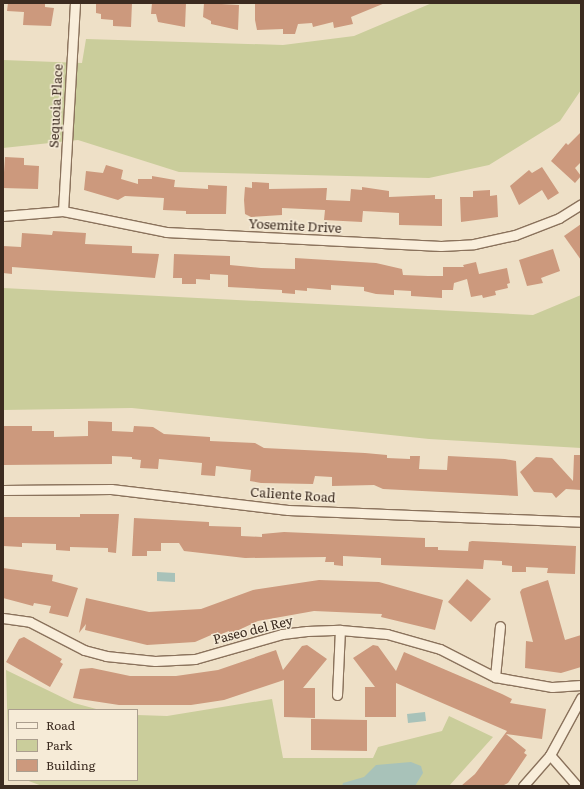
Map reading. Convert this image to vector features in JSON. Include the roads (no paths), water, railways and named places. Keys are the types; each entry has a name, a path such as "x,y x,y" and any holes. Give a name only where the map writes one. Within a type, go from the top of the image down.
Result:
{"street":[{"name":"Sequoia Place","path":"63,211 75,3"},
{"name":"Yosemite Drive","path":"3,216 63,211 166,232 441,246 474,244 515,235 559,218 581,204"},
{"name":"Caliente Road","path":"3,490 111,489 288,510 581,522"},
{"name":"Paseo del Rey","path":"3,618 30,622 84,650 99,654 155,661 195,658 282,634 340,630 387,634 440,649 495,677 552,687 581,685"},
{"path":"495,677 500,626"},
{"path":"337,695 340,630"},
{"path":"523,786 550,755 581,698"},
{"path":"550,755 577,786"}],"water":[{"path":"157,572 175,573 175,582 157,581"},
{"path":"425,712 426,721 408,723 407,714"},
{"path":"411,762 421,766 423,773 415,786 342,786 343,783 364,777 376,765"}]}
